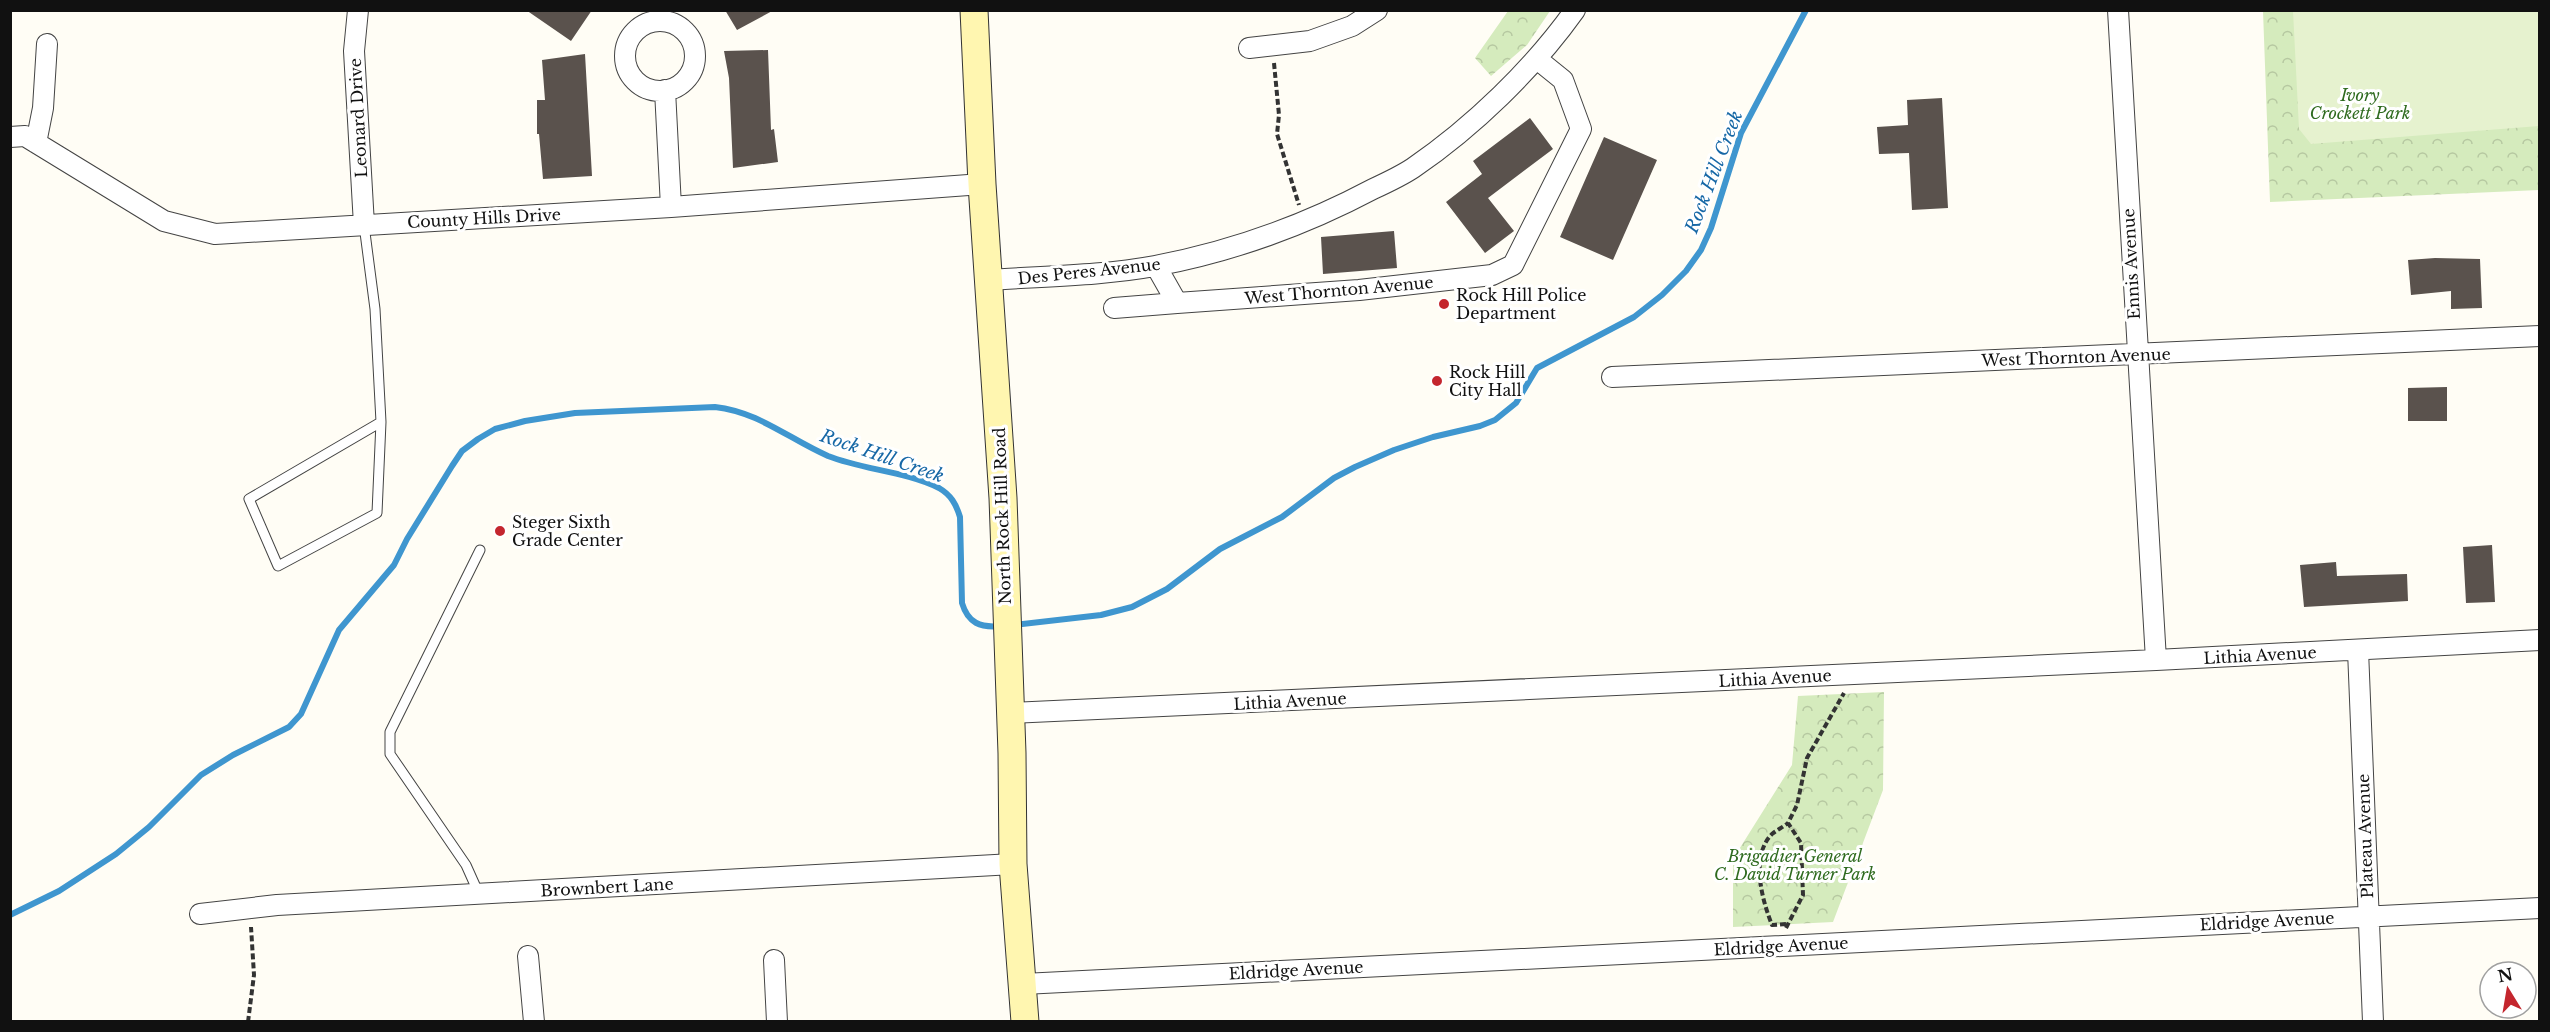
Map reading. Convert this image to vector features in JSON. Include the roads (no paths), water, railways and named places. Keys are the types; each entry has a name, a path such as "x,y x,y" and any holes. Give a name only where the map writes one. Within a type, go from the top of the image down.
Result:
{"street":[{"name":"Leonard Drive","path":"358,10 354,51 364,225"},
{"name":"North Rock Hill Road","path":"974,10 982,184 997,397 1008,653 1013,864 1025,1022"},
{"path":"1249,48 1310,41 1352,26 1377,10"},
{"name":"Des Peres Avenue","path":"988,280 1156,266 1261,238 1341,206 1412,169 1472,121 1537,59 1575,10"},
{"name":"Ennis Avenue","path":"2118,10 2136,355 2156,660"},
{"path":"36,143 43,108 47,44"},
{"name":"West Thornton Avenue","path":"1114,308 1359,290 1492,275 1513,265 1581,129 1563,80 1537,59"},
{"path":"665,90 671,207"},
{"name":"County Hills Drive","path":"10,137 25,136 164,221 215,234 671,207 982,184"},
{"path":"1156,266 1177,303"},
{"name":"West Thornton Avenue","path":"1612,377 2540,336"},
{"name":"Lithia Avenue","path":"1010,713 1848,675 2540,640"},
{"name":"Plateau Avenue","path":"2358,650 2373,1022"},
{"name":"Brownbert Lane","path":"200,914 250,908 1013,864"},
{"name":"Eldridge Avenue","path":"1023,984 2540,908"},
{"path":"528,956 534,1022"},
{"path":"774,960 777,1022"}],"lane":[{"path":"364,225 375,309 381,422 377,513 278,566 249,499 381,422"},
{"path":"479,894 466,865 390,754 388,744 390,732 480,550"}],"waterway":[{"name":"Rock Hill Creek","path":"1014,625 1101,615 1132,607 1167,589 1220,549 1282,517 1334,478 1355,467 1394,450 1495,420 1516,403 1537,368 1634,317 1662,295 1686,271 1701,250 1711,228 1741,133 1806,10"},
{"name":"Rock Hill Creek","path":"10,915 59,891 116,854 149,827 201,775 233,755 289,727 301,714 339,630 394,565 407,539 462,451 495,429 525,421 575,413 715,407 746,414 842,461 926,482 939,488 950,497 960,517 962,603 965,610 971,620 976,623 1001,626"}],"place":[{"name":"Rock Hill Police Department","path":"1444,304"},
{"name":"Rock Hill City Hall","path":"1437,381"},
{"name":"Steger Sixth Grade Center","path":"500,531"}],"park label":[{"name":"Ivory Crockett Park","path":"2360,104"},
{"name":"Brigadier General C. David Turner Park","path":"1795,865"}]}
